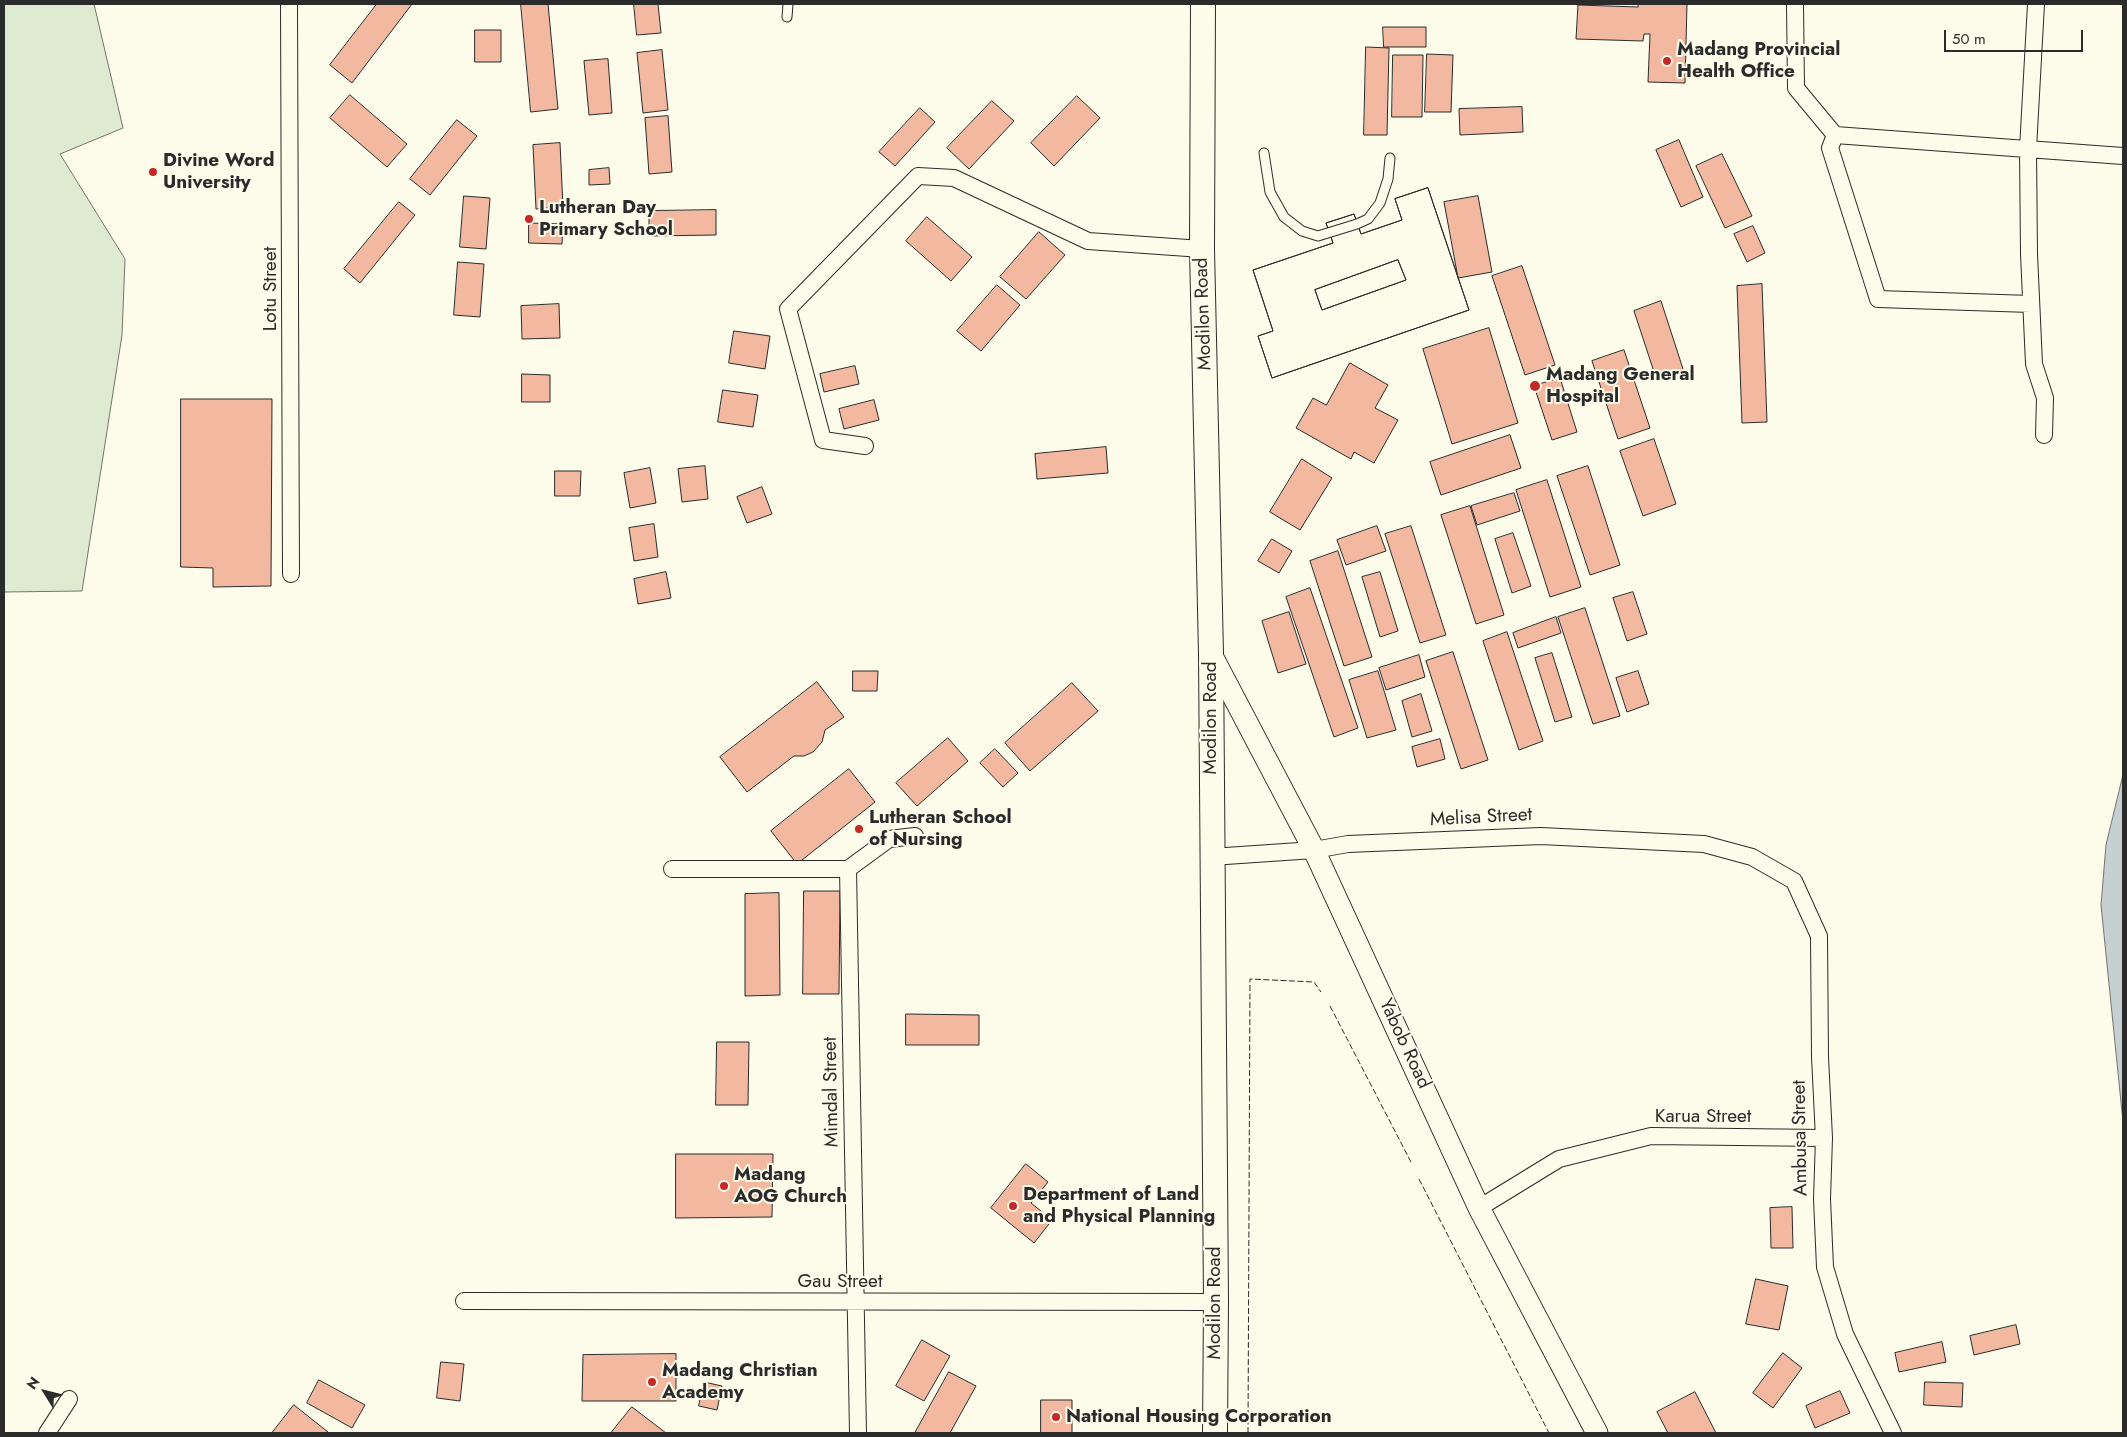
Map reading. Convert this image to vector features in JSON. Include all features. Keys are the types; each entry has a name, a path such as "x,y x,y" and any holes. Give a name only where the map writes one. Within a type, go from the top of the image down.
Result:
{"main road":[{"name":"Modilon Road","path":"1203,4 1202,249 1211,654 1211,857 1216,1302 1215,1433"}],"street":[{"name":"Lotu Street","path":"289,4 291,574"},
{"path":"1795,4 1796,88 1834,135 2123,156"},
{"path":"2036,4 2028,149 2034,364 2045,398 2044,435"},
{"path":"1834,135 1830,148 1878,299 2032,304"},
{"path":"865,446 823,440 788,309 918,176 954,178 1088,241 1202,249"},
{"name":"Yabob Road","path":"1211,654 1314,850 1479,1208 1596,1433"},
{"path":"672,869 848,869 889,839 915,836"},
{"name":"Melisa Street","path":"1211,857 1314,850 1348,844 1541,836 1704,844 1752,857"},
{"name":"Ambusa Street","path":"1752,857 1794,881 1819,936 1820,1057 1824,1138 1822,1199 1825,1267 1845,1334 1893,1433"},
{"name":"Mimdal Street","path":"848,869 858,1433"},
{"name":"Karua Street","path":"1479,1208 1559,1159 1651,1136 1824,1138"},
{"name":"Gau Street","path":"464,1301 1216,1302"},
{"path":"48,1433 68,1400"}],"lane":[{"path":"787,17 788,4"},
{"path":"1264,153 1270,192 1284,217 1302,231 1318,236 1368,219 1380,203 1388,179 1390,158"}],"green space":[{"path":"4,4 94,4 123,128 60,154 125,259 122,335 82,591 4,592"}],"shaded area":[{"path":"2123,775 2123,1122 2101,905 2106,845"}],"building":[{"path":"377,4 412,4 352,83 330,65"},
{"path":"521,4 548,4 558,109 531,112"},
{"path":"634,4 658,4 661,33 637,35"},
{"name":"Madang Provincial Health Office","path":"1638,4 1687,4 1685,83 1648,82 1650,34 1644,34 1643,41 1576,39 1578,5 1638,7"},
{"path":"1383,27 1426,27 1426,47 1384,47"},
{"path":"475,30 501,30 501,62 475,62"},
{"path":"1366,47 1389,48 1387,135 1364,135"},
{"path":"662,50 668,110 643,113 637,53"},
{"path":"1427,54 1453,55 1451,112 1425,112"},
{"path":"1393,55 1423,55 1422,117 1392,117"},
{"path":"608,59 612,113 589,115 584,61"},
{"path":"350,95 407,144 387,167 330,118"},
{"path":"1077,96 1100,118 1054,166 1031,143"},
{"path":"992,101 1014,121 969,169 947,148"},
{"path":"1522,107 1523,132 1460,135 1459,109"},
{"path":"920,108 935,122 895,166 879,152"},
{"path":"668,116 672,172 649,174 645,118"},
{"path":"457,120 477,136 430,195 410,179"},
{"path":"1679,140 1703,197 1681,207 1656,150"},
{"path":"560,143 563,207 536,209 533,145"},
{"path":"1722,154 1752,216 1725,228 1696,166"},
{"path":"609,168 610,184 589,185 589,170"},
{"path":"1428,188 1469,310 1272,378 1258,336 1273,331 1253,270 1333,243 1326,223 1354,214 1361,234 1402,220 1395,199","holes":["1398,260 1406,280 1322,310 1315,290"]},
{"path":"1428,188 1469,310 1272,378 1258,336 1273,331 1253,270 1333,243 1326,223 1354,214 1361,234 1402,220 1395,199","holes":["1398,260 1406,280 1322,310 1315,290"]},
{"path":"464,196 490,198 486,249 460,247"},
{"path":"1478,196 1492,272 1458,278 1444,202"},
{"path":"399,202 415,215 360,283 344,269"},
{"path":"716,210 716,235 649,236 649,211"},
{"path":"927,217 972,257 951,281 906,241"},
{"path":"529,223 563,224 562,244 529,243"},
{"path":"1753,226 1765,253 1747,262 1734,234"},
{"path":"1039,232 1065,255 1026,299 1000,277"},
{"path":"458,262 484,264 480,317 454,315"},
{"path":"1522,266 1555,365 1525,375 1492,276"},
{"path":"1762,284 1767,422 1742,423 1737,286"},
{"path":"997,285 1020,305 981,351 957,331"},
{"path":"1661,301 1684,372 1657,381 1634,311"},
{"path":"559,304 560,338 522,339 521,306"},
{"path":"1489,328 1518,423 1452,444 1423,349"},
{"path":"734,331 770,336 765,369 729,363"},
{"path":"1624,350 1650,428 1618,439 1592,361"},
{"path":"1350,363 1388,385 1375,408 1398,420 1374,463 1354,452 1351,459 1296,428 1313,398 1326,405"},
{"path":"855,366 859,384 824,392 820,374"},
{"path":"522,374 550,375 550,402 522,402"},
{"path":"1560,378 1577,432 1552,440 1534,386"},
{"path":"723,390 758,395 753,427 718,422"},
{"path":"181,399 272,399 271,586 213,587 213,568 181,567"},
{"path":"874,400 879,420 844,429 839,409"},
{"path":"1510,435 1521,468 1441,495 1430,462"},
{"path":"1654,439 1676,504 1643,516 1620,451"},
{"path":"1106,447 1108,473 1037,479 1035,454"},
{"path":"1302,459 1332,478 1300,530 1270,512"},
{"path":"705,466 708,499 682,502 678,469"},
{"path":"1588,466 1620,565 1590,575 1557,476"},
{"path":"650,468 656,503 630,508 624,473"},
{"path":"555,471 581,471 580,496 555,496"},
{"path":"1547,480 1581,587 1550,597 1516,490"},
{"path":"762,487 772,514 747,523 737,497"},
{"path":"1514,493 1520,511 1477,525 1471,506"},
{"path":"1470,506 1504,615 1476,624 1441,515"},
{"path":"654,524 658,557 634,561 629,528"},
{"path":"1377,526 1386,551 1346,565 1337,540"},
{"path":"1411,526 1446,635 1420,643 1385,534"},
{"path":"1513,533 1531,586 1512,593 1495,539"},
{"path":"1272,539 1292,551 1279,573 1258,561"},
{"path":"1338,551 1372,657 1344,666 1310,561"},
{"path":"666,572 671,598 638,604 634,579"},
{"path":"1380,572 1398,631 1380,637 1362,577"},
{"path":"1310,588 1358,728 1334,737 1286,597"},
{"path":"1633,592 1647,634 1627,641 1613,598"},
{"path":"1585,608 1620,716 1593,724 1558,617"},
{"path":"1289,612 1306,664 1278,673 1262,621"},
{"path":"1556,617 1561,633 1518,648 1513,633"},
{"path":"1507,632 1543,741 1519,750 1483,641"},
{"path":"1453,652 1488,760 1461,769 1426,661"},
{"path":"1552,653 1572,717 1555,722 1535,658"},
{"path":"1419,655 1425,677 1386,690 1379,668"},
{"path":"853,671 878,671 877,691 853,691"},
{"path":"1378,671 1396,730 1367,738 1349,680"},
{"path":"1638,671 1649,704 1627,712 1616,678"},
{"path":"817,682 844,717 825,730 822,742 813,752 804,756 794,756 747,792 720,757"},
{"path":"1072,683 1098,711 1030,771 1005,743"},
{"path":"1421,694 1432,731 1412,737 1402,701"},
{"path":"948,738 968,761 917,806 896,783"},
{"path":"1440,739 1445,759 1417,767 1412,747"},
{"path":"995,749 1018,773 1003,787 980,763"},
{"path":"849,769 875,802 797,864 771,831"},
{"path":"804,891 840,891 839,994 803,994"},
{"path":"779,893 780,995 745,996 745,894"},
{"path":"906,1014 979,1015 979,1045 906,1045"},
{"path":"717,1042 749,1042 748,1105 716,1105"},
{"name":"Madang AOG Church","path":"676,1154 773,1154 772,1217 676,1218"},
{"name":"Department of Land and Physical Planning","path":"1026,1164 1048,1182 1031,1203 1052,1220 1034,1243 991,1208"},
{"path":"1792,1207 1793,1248 1771,1248 1770,1208"},
{"path":"1756,1279 1788,1286 1779,1330 1746,1324"},
{"path":"2016,1325 2020,1344 1974,1355 1970,1336"},
{"path":"922,1340 950,1356 924,1401 896,1386"},
{"path":"1942,1342 1946,1362 1899,1372 1895,1353"},
{"path":"1783,1353 1802,1368 1773,1408 1753,1393"},
{"path":"676,1354 676,1401 582,1401 583,1355"},
{"path":"441,1362 464,1364 460,1401 437,1398"},
{"path":"949,1372 976,1386 950,1433 915,1433"},
{"path":"319,1380 365,1405 352,1428 307,1403"},
{"path":"704,1382 722,1386 717,1410 699,1406"},
{"path":"1925,1382 1963,1383 1962,1407 1924,1405"},
{"path":"1840,1391 1850,1413 1815,1428 1806,1406"},
{"path":"1695,1392 1716,1433 1668,1433 1657,1412"},
{"name":"National Housing Corporation","path":"1041,1400 1072,1400 1072,1433 1041,1433"},
{"path":"294,1405 328,1432 272,1433"},
{"path":"632,1407 666,1433 611,1433"}],"fence":[{"path":"1248,1433 1250,979 1314,982 1321,992"},
{"path":"1330,1006 1412,1164"},
{"path":"1419,1179 1549,1433"}],"place":[{"name":"Madang Provincial Health Office","path":"1667,61"},
{"name":"Divine Word University","path":"153,172"},
{"name":"Lutheran Day Primary School","path":"529,219"},
{"name":"Madang General Hospital","path":"1535,386"},
{"name":"Lutheran School of Nursing","path":"859,829"},
{"name":"Madang AOG Church","path":"724,1186"},
{"name":"Department of Land and Physical Planning","path":"1013,1206"},
{"name":"Madang Christian Academy","path":"652,1382"},
{"name":"National Housing Corporation","path":"1056,1417"}]}
